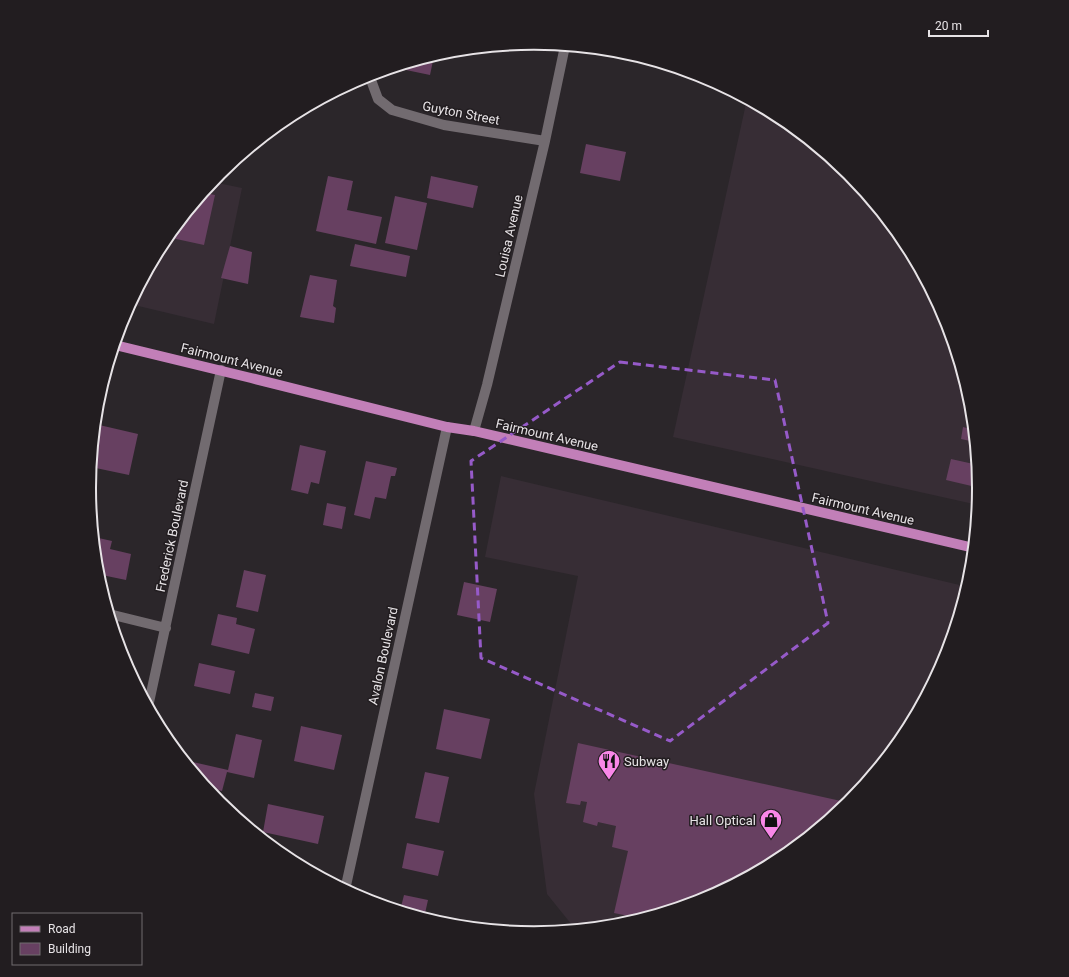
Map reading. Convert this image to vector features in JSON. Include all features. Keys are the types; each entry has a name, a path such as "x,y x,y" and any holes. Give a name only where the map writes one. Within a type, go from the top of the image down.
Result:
{"main road":[{"name":"Fairmount Avenue","path":"120,346 447,427 474,431 969,547"}],"street":[{"name":"Louisa Avenue","path":"474,431 487,384 545,141 564,51"},
{"name":"Guyton Street","path":"371,81 378,99 392,110 444,126 545,141"},
{"name":"Frederick Boulevard","path":"150,699 221,370"},
{"name":"Avalon Boulevard","path":"346,884 447,427"},
{"path":"115,615 166,628"}],"highlighted area":[{"path":"620,362 775,380 828,623 670,741 481,658 471,461"}],"shaded area":[{"path":"746,105 778,124 801,141 845,178 882,222 914,269 940,321 950,348 965,403 972,460 972,504 673,437"},
{"path":"219,183 242,188 214,324 136,305 155,269 170,245 205,199"},
{"path":"501,476 962,586 950,629 940,656 914,708 899,732 864,778 845,799 824,818 778,853 754,868 702,894 675,904 620,919 572,925 547,894 534,794 578,576 485,557"}],"building":[{"path":"433,62 430,75 406,69"},
{"path":"586,144 626,152 620,181 580,173"},
{"path":"328,176 353,181 347,210 382,217 376,244 316,231"},
{"path":"431,176 478,186 473,208 427,198"},
{"path":"210,194 215,195 204,245 175,239"},
{"path":"395,196 427,203 417,250 385,243"},
{"path":"355,244 410,256 406,277 350,266"},
{"path":"230,246 252,252 248,284 221,278"},
{"path":"310,275 337,280 333,306 336,308 334,323 300,317"},
{"path":"101,425 138,434 129,475 97,468"},
{"path":"963,427 969,429 970,441 961,439"},
{"path":"300,445 326,451 319,484 311,482 308,494 291,490"},
{"path":"951,459 972,464 973,486 946,480"},
{"path":"366,461 397,468 395,476 391,476 386,499 375,497 370,519 354,515"},
{"path":"327,503 346,507 342,529 323,525"},
{"path":"99,538 112,541 110,549 131,554 126,580 104,576"},
{"path":"244,570 266,575 258,612 236,607"},
{"path":"464,582 497,589 490,622 457,615"},
{"path":"218,614 237,618 236,624 255,629 249,654 211,645"},
{"path":"199,663 235,671 230,694 194,686"},
{"path":"255,693 274,697 271,711 252,707"},
{"path":"444,709 490,719 481,759 436,749"},
{"path":"301,726 342,735 334,770 294,761"},
{"path":"236,734 262,740 254,778 227,772 222,791 215,789 192,762 228,770"},
{"path":"578,743 842,801 801,836 754,868 702,894 675,904 630,916 614,913 628,851 612,847 616,826 598,822 597,826 583,822 587,802 581,801 580,805 566,803"},
{"path":"425,772 449,777 439,823 415,818"},
{"path":"268,804 324,816 318,844 263,832"},
{"path":"407,843 444,851 438,876 402,868"},
{"path":"404,895 428,900 425,913 401,906"}],"place":[{"name":"Subway","path":"609,780"},
{"name":"Hall Optical","path":"771,840"}]}
